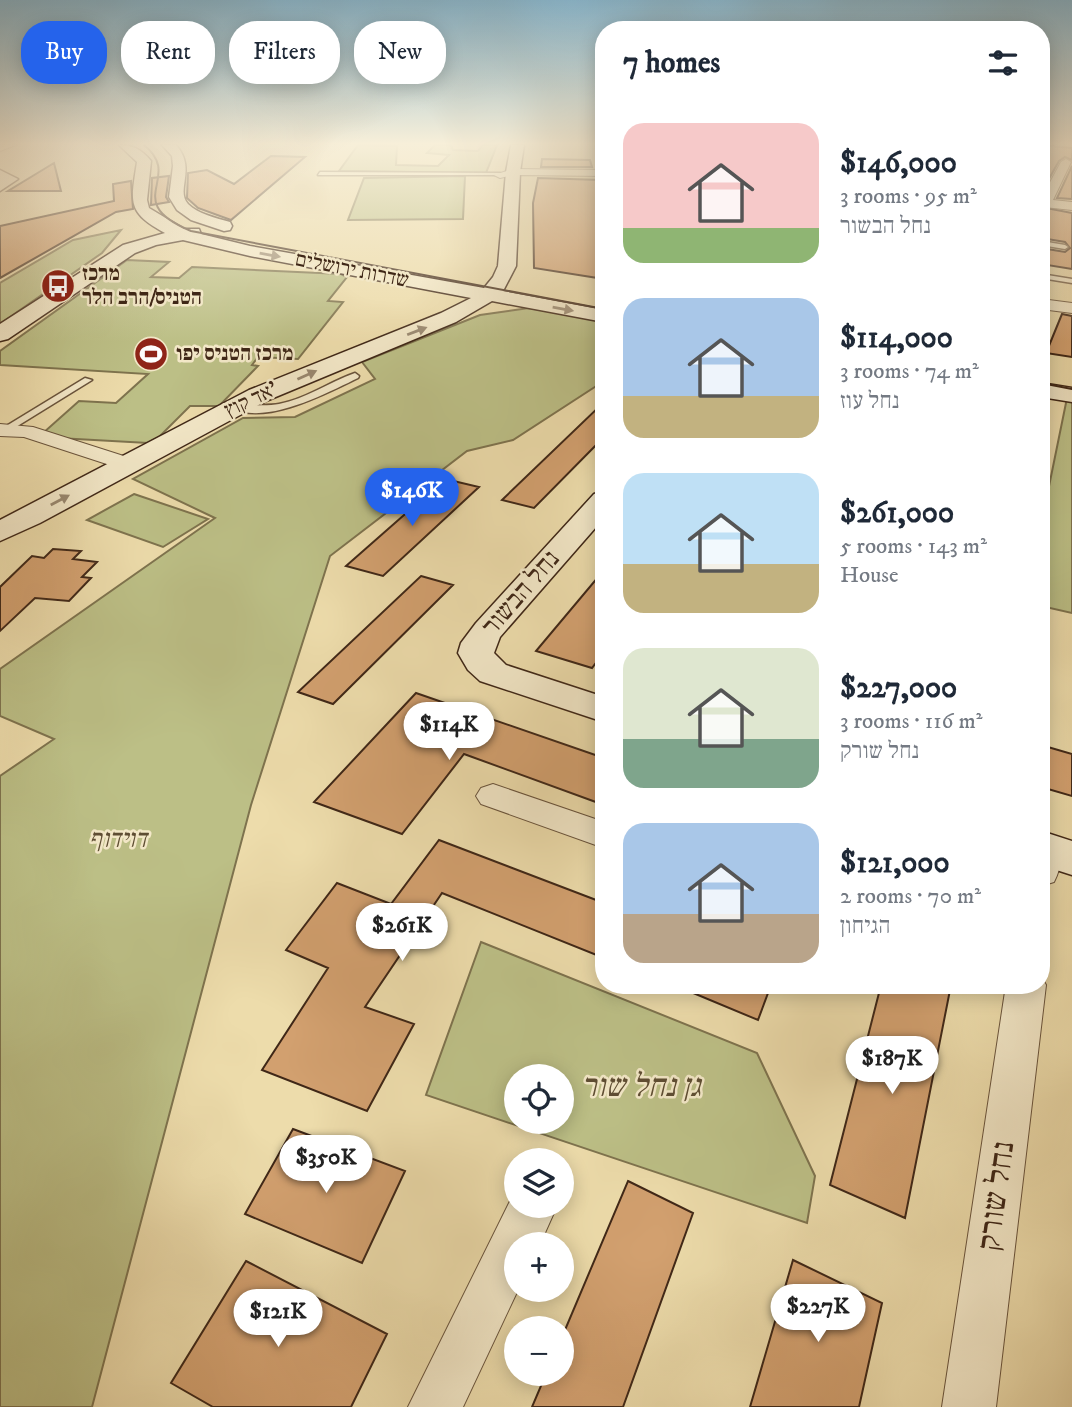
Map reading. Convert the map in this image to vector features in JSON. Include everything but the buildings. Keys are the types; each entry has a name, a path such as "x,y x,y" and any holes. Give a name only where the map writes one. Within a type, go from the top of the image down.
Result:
{"main road":[{"path":"94,271 136,222 138,211"},
{"name":"שדרות ירושלים","path":"187,211 197,217 249,233 432,266"},
{"path":"495,274 493,228 498,211"},
{"path":"495,274 509,253 509,211"},
{"name":"שדרות ירושלים","path":"136,222 150,218 180,234 218,245 595,314"},
{"path":"0,334 94,271 145,242 180,234 249,233"},
{"name":"אד קוץ'","path":"0,532 235,407 348,356 456,314 486,296 495,274"},
{"path":"456,314 488,305 522,302"},
{"path":"1050,391 1072,395"},
{"name":"נחל הבשור","path":"595,510 488,629 478,642 476,658 493,673 595,706"}],"street":[{"path":"1050,305 1072,308"},
{"path":"4,429 26,431 125,464"},
{"path":"493,796 595,832"},
{"name":"נחל שורק","path":"969,1407 1025,994"},
{"path":"435,1407 527,1218"}],"lane":[{"path":"1050,244 1065,247"},
{"path":"1050,277 1072,281"},
{"path":"235,407 260,411 296,404 355,376"},
{"path":"4,429 88,380"}],"green space":[{"path":"352,211 463,211 463,219 348,220"},
{"path":"121,230 102,253 0,324 0,283 73,240"},
{"name":"מרכז הטניס יפו","path":"127,260 169,262 151,277 179,278 192,267 341,274 347,277 328,301 343,302 298,359 258,357 252,365 258,366 219,406 190,406 159,437 148,443 58,438 43,433 79,401 116,403 148,374 0,365 0,351"},
{"name":"דוידוף","path":"529,308 595,319 595,387 513,440 467,451 330,556 251,805 92,1407 0,1407 0,776 54,739 0,716 0,669 215,518 133,479 243,418 295,417 375,379 362,362 480,315"},
{"path":"1067,398 1072,399 1072,613 1050,608 1050,481"},
{"path":"134,494 208,519 163,547 87,520"},
{"name":"גן נחל שור","path":"481,942 595,988 595,994 610,994 757,1053 815,1176 807,1223 542,1134 574,1134 574,1064 504,1064 504,1121 426,1095"}],"tram line":[{"path":"160,211 170,220 191,231 595,307"},
{"path":"1050,385 1072,389"}],"place":[{"name":"מרכז הטניס/הרב הלר","path":"58,286"},
{"name":"מרכז הטניס יפו","path":"151,354"}]}
